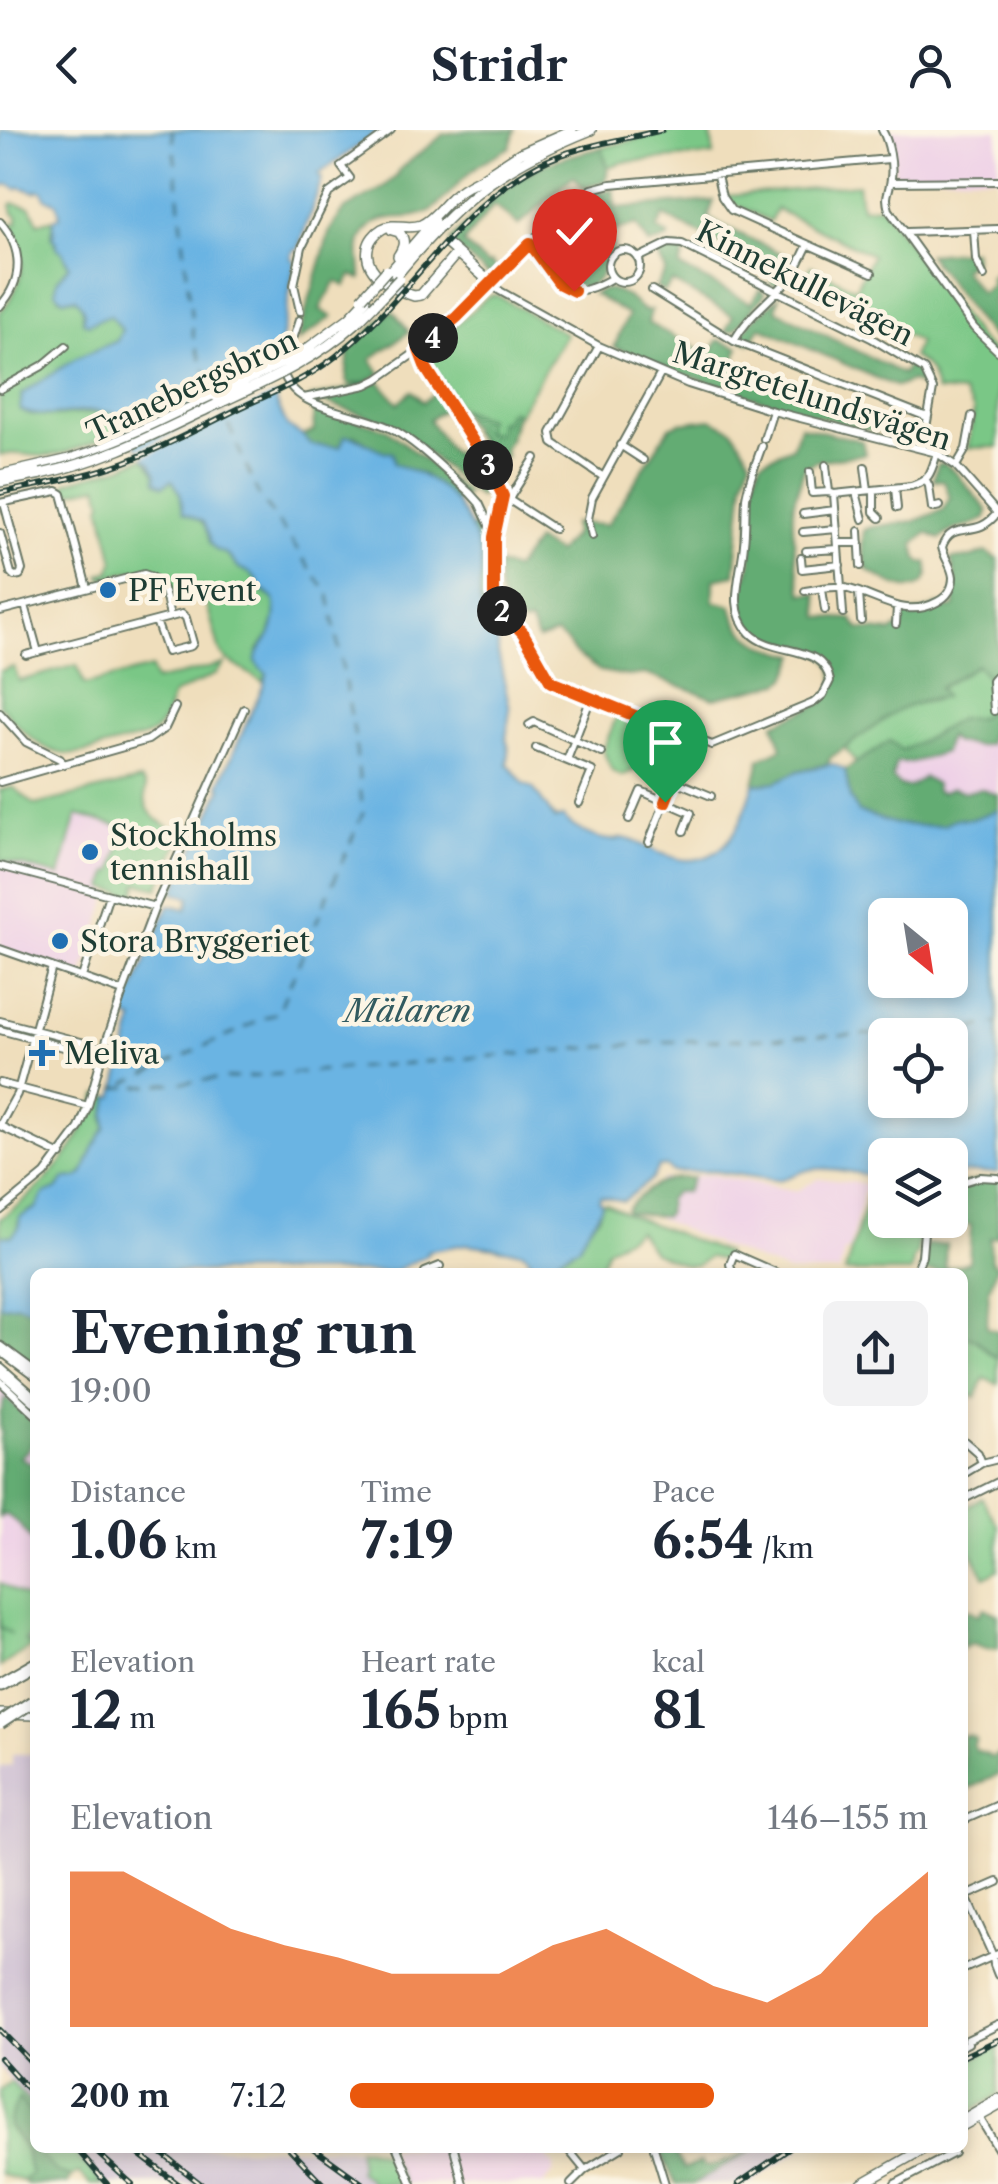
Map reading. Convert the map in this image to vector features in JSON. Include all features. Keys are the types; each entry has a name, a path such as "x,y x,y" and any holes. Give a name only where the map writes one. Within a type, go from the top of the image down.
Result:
{"highway":[{"path":"0,1348 30,1370"},
{"path":"0,1368 30,1395"},
{"path":"0,1684 30,1667"},
{"path":"0,1723 30,1704"}],"main road":[{"path":"457,253 421,295 414,296 376,275 368,253 372,239 386,228 424,223 462,189 520,153 572,130"},
{"path":"393,274 480,188 524,159 591,130"},
{"path":"393,274 442,212 478,180"},
{"path":"393,274 404,244 395,230 376,238 372,261 378,273 404,292"},
{"path":"393,274 436,239 492,284"},
{"name":"Tranebergsbron","path":"0,478 104,457 281,374 316,355 393,274"},
{"path":"0,1714 30,1716"},
{"path":"968,2120 998,2102"},
{"path":"858,2184 908,2153"},
{"path":"858,2184 916,2153"}],"street":[{"path":"391,130 341,166 350,178 330,194 308,231 294,285 300,315 294,336 280,355 285,380 304,398 387,426 404,437 470,493 479,503 494,537"},
{"path":"882,130 891,182 886,204 974,328 998,351"},
{"path":"304,398 366,385 419,350 592,189 612,184 889,160"},
{"path":"717,176 722,197 731,210 872,273"},
{"path":"891,182 998,181"},
{"path":"0,222 14,242 18,270 14,286 0,306"},
{"path":"906,232 998,229"},
{"path":"974,230 976,260 984,276"},
{"path":"530,243 560,284 574,291 593,289 612,278"},
{"name":"Kinnekullevägen","path":"638,258 669,243 682,244 871,338 924,370 933,389 927,417"},
{"path":"734,341 792,274 808,245"},
{"path":"626,250 638,258 639,271 634,279 625,283 612,278 607,268 612,254 626,250"},
{"path":"634,279 734,341 927,417 922,449"},
{"name":"Margretelundsvägen","path":"492,284 599,346 688,384 937,454 956,466 998,513"},
{"path":"0,389 42,366 66,346"},
{"path":"599,346 550,433 553,443 602,476"},
{"path":"419,350 426,368 506,498 554,529"},
{"path":"592,536 588,513 602,476 661,373"},
{"path":"535,458 506,498 494,537 496,602 523,633 551,682 705,744 717,744 814,703 824,695 830,681 819,658 771,646 750,634 736,600 747,496 774,410"},
{"path":"956,466 966,450 972,416"},
{"path":"620,445 644,460"},
{"path":"810,472 812,493 911,486 926,480 937,454"},
{"path":"826,465 835,510 843,613"},
{"path":"864,466 874,512 880,518"},
{"path":"926,480 932,508 940,506"},
{"path":"895,488 897,508"},
{"path":"0,533 11,573 20,575 22,570 2,503 57,491 62,494 87,588"},
{"path":"856,492 862,519"},
{"path":"802,514 835,510"},
{"path":"806,591 842,586 897,607 918,610 951,590 950,566 942,547 946,537 954,531 986,525 998,513"},
{"path":"803,532 837,529"},
{"path":"859,532 861,566"},
{"path":"840,565 802,569 803,554 860,543"},
{"path":"0,611 138,574 156,578 163,588 170,617"},
{"path":"822,589 825,610"},
{"path":"859,593 861,621"},
{"path":"25,604 38,652"},
{"path":"896,624 897,607"},
{"path":"26,655 170,617 185,615 193,643 189,648 167,652 156,621"},
{"path":"994,711 992,682 998,674"},
{"path":"567,760 590,698"},
{"path":"0,782 155,737 166,728 175,707"},
{"path":"0,1212 30,1188 61,1155 79,1128 122,992 155,907 244,708"},
{"path":"0,713 26,742 64,764"},
{"path":"529,726 534,722 602,753"},
{"path":"649,842 690,738"},
{"path":"536,748 592,771 579,803"},
{"path":"644,768 712,796"},
{"path":"628,820 641,791 691,813 684,831"},
{"path":"0,866 155,907"},
{"path":"82,977 109,895"},
{"path":"0,949 122,992"},
{"path":"52,966 19,1088 0,1126 61,1155"},
{"path":"0,1021 102,1052"},
{"path":"0,1030 102,1052"},
{"path":"0,1083 88,1106"},
{"path":"968,1179 998,1178"},
{"path":"918,1268 923,1238"},
{"path":"731,1268 734,1254 765,1268"},
{"path":"435,1268 440,1266"},
{"path":"0,1381 30,1409"},
{"path":"968,1444 982,1463"},
{"path":"968,1471 998,1459"},
{"path":"968,1497 995,1483 998,1495"},
{"path":"968,1818 998,1805"},
{"path":"968,1891 998,1882"},
{"path":"968,1900 996,1957 998,1975"},
{"path":"968,1968 996,1957"},
{"path":"968,2040 998,2025"},
{"path":"978,2114 998,2149"},
{"path":"398,2153 412,2184"},
{"path":"455,2153 463,2184"},
{"path":"571,2153 585,2170"},
{"path":"571,2184 613,2153"},
{"path":"656,2153 666,2184"},
{"path":"895,2184 952,2153"}],"shaded area":[{"path":"886,130 998,130 998,177 895,174"},
{"path":"998,719 998,735 992,739 998,751 998,795 982,789 965,792 952,788 941,793 920,781 910,787 900,786 892,778 896,763 944,752 948,736 953,742 984,744"},
{"path":"77,815 122,826 113,873 105,888 109,895 82,977 0,949 0,860 59,876"},
{"path":"712,1175 797,1191 819,1178 868,1185 840,1268 778,1268 637,1209 641,1198 662,1179"},
{"path":"0,1385 30,1414 30,1647 0,1667"},
{"path":"12,1754 30,1754 30,2103 0,2069 0,1767 12,1766"},
{"path":"74,2153 358,2153 370,2184 102,2184"},
{"path":"390,2153 547,2153 554,2165 544,2184 403,2184"},
{"path":"749,2153 795,2153 751,2184 693,2184"}],"green space":[{"path":"515,130 510,147 476,167 430,211 387,218 372,225 360,244 361,279 352,275 345,286 336,281 320,309 332,317 297,342 330,230 344,210 381,189 444,134"},
{"path":"674,130 710,130 714,155 624,162 608,167 606,181 585,189 573,176 519,225 507,214 541,166"},
{"path":"602,148 608,167 606,181 585,189 573,176 519,225 494,205 463,243 496,269 488,275 450,242 515,181 556,160"},
{"path":"858,184 861,208 881,206 979,339 998,356 998,447 968,448 974,410 963,393 936,391 929,371 912,357 919,342 803,282 811,266 855,289 872,255 776,209 770,221 732,203 727,196"},
{"path":"613,189 616,208 714,201 708,218 794,260 778,285 770,284 776,272 664,216 657,229 669,238 650,245 636,225 596,236 599,247 613,244 614,250 598,279 590,285 574,286 560,276 544,255 596,212 586,199"},
{"path":"13,203 31,207 38,223 54,219 52,235 69,265 59,297 76,298 83,305 83,321 88,323 110,315 122,330 118,341 103,348 30,414 108,411 116,414 126,428 50,455 0,455 0,312 15,291 22,268 20,245 8,222 18,223"},
{"path":"671,247 685,250 680,267 751,303 760,289 765,294 735,330 725,332 733,316 672,282 664,292 656,287 666,271 656,252"},
{"path":"973,250 974,260 962,269 980,293 998,270 998,297 992,301 998,309 998,344 928,254"},
{"path":"605,289 631,299 644,311 651,310 648,323 706,353 718,340 739,347 736,362 743,374 840,406 843,413 876,427 876,432 743,394 614,347 628,315 593,294"},
{"path":"492,295 566,334 490,461 427,357 431,348"},
{"path":"779,297 776,310 903,374 908,364 922,375 926,388 911,381 897,387 760,327 751,343 743,340 742,334 751,321"},
{"path":"393,311 409,332 371,359 381,374 350,385 346,381 349,350"},
{"path":"379,381 398,403 412,391 423,402 437,391 447,407 429,420 453,455 470,443 477,454 458,471 475,486 488,475 492,482 479,497 388,423 311,398"},
{"path":"313,407 386,429 467,494 455,501 424,475 394,464 391,453 381,452 355,435 340,447 310,445 303,436 314,431"},
{"path":"459,409 487,419 485,432 492,434 498,432 498,422 506,420 507,414 512,410 516,413 504,449 506,457 499,456 492,463"},
{"path":"711,419 733,430 751,459 744,482 735,575 714,579 714,601 732,606 740,627 756,641 797,655 787,678 714,698 645,674 628,676 600,671 556,634 538,640 530,622 523,624 505,604 498,565 515,569 536,541 557,553 574,534 573,523 607,525 670,427"},
{"path":"800,426 862,441 865,454 817,461 804,467 795,498 793,532 801,585 803,594 817,593 820,617 852,619 859,629 891,632 902,625 904,612 922,612 938,605 955,607 955,576 950,559 986,552 998,559 998,668 987,677 977,665 939,688 944,697 898,710 830,758 828,764 798,771 776,782 754,784 760,759 782,748 774,724 822,703 834,684 830,663 822,654 761,635 749,622 741,599 741,587 750,565 750,507 757,472 761,461 792,447"},
{"path":"144,457 156,473 157,482 172,480 206,526 210,543 239,568 251,573 265,593 275,599 273,627 258,650 267,674 263,682 220,652 202,587 171,596 159,576 143,570 102,579 100,575 110,571 114,561 99,486 68,493 64,488 67,482"},
{"path":"944,463 988,511 986,518 940,539 927,533 914,544 917,559 927,562 927,578 921,585 900,587 867,570 862,547 864,530 915,521 943,510 950,498 944,481 933,480 938,464"},
{"path":"482,521 491,540 491,624 480,605 481,561 471,528"},
{"path":"224,664 216,674 173,695 154,732 85,753 64,754 43,746 0,705 0,671 14,667 19,681 77,665 84,685 151,668 155,681"},
{"path":"978,664 987,677 990,710 978,718 959,720 901,750 890,741 856,763 845,748 898,710 944,697 938,689"},
{"path":"990,710 998,713 989,744 953,742 948,736 944,752 896,763 892,778 900,786 910,787 924,777 941,793 952,788 965,792 982,789 998,795 998,810 973,819 924,826 895,824 858,812 850,797 845,770 890,741 902,750 959,719 978,718"},
{"path":"617,716 659,733 645,765 622,776 612,771 603,750"},
{"path":"141,780 150,812 160,822 183,833 158,888 138,883 135,896 105,888 122,840 122,827 77,815 60,876 0,860 0,790 13,787 35,805"},
{"path":"98,1094 110,1097 104,1118 106,1128 83,1174 48,1192 18,1222 12,1236 0,1236 0,1219 32,1193 71,1149"},
{"path":"676,1178 693,1178 686,1192 675,1192 668,1199 664,1217 626,1212 649,1189"},
{"path":"998,1181 998,1236 990,1238 991,1261 997,1265 989,1291 987,1327 998,1331 996,1357 968,1337 968,1268 948,1268 969,1262 968,1183"},
{"path":"868,1195 868,1238 918,1238 912,1268 846,1268"},
{"path":"602,1204 725,1253 726,1261 709,1257 687,1266 653,1252 638,1231 607,1249 599,1268 553,1268 558,1259 579,1246"},
{"path":"946,1244 945,1268 920,1268 926,1245"},
{"path":"17,1304 30,1309 30,1361 0,1340 0,1306"},
{"path":"968,1337 996,1357 998,1354 998,1384 984,1378 976,1397 968,1394"},
{"path":"5,1397 30,1419 30,1446 20,1457 30,1462 30,1538 5,1514 0,1518 0,1416"},
{"path":"982,1498 998,1526 998,1570 985,1577 968,1547 968,1506"},
{"path":"0,1583 30,1600 30,1636 25,1641 30,1647 0,1667 0,1628 12,1634 0,1626"},
{"path":"984,1608 998,1614 998,1649 968,1645 968,1609 979,1615"},
{"path":"968,1736 976,1740 976,1751 991,1758 998,1754 998,1775 968,1789"},
{"path":"998,2047 998,2095 968,2113 968,2062"},
{"path":"11,2082 30,2103 30,2113 19,2099 8,2127 25,2149 31,2174 23,2181 0,2174 0,2091"},
{"path":"19,2098 30,2113 30,2153 40,2153 55,2172 71,2177 68,2184 23,2181 31,2174 25,2150 10,2126"},
{"path":"39,2153 74,2153 102,2184 90,2184 79,2173 71,2177 55,2172"},
{"path":"358,2153 380,2153 396,2168 403,2184 370,2184 358,2171"},
{"path":"660,2153 675,2153 684,2169 700,2162 716,2165 748,2153 693,2184 676,2184"}],"water":[{"name":"Mälaren","path":"0,130 381,130 370,137 373,142 369,144 366,140 319,174 322,179 298,249 293,251 291,258 295,262 281,341 270,360 277,403 287,426 311,445 340,447 345,436 351,436 392,453 394,464 436,484 465,516 480,554 482,610 498,629 498,653 510,709 508,764 524,784 533,788 555,819 563,817 599,838 632,840 658,853 686,860 701,858 724,846 732,836 754,784 776,782 798,771 833,764 845,770 850,798 858,812 895,824 944,825 954,819 973,819 998,810 998,1172 968,1172 968,1138 868,1138 868,1175 822,1169 775,1180 713,1171 672,1172 666,1166 658,1167 652,1179 623,1201 600,1196 600,1210 579,1246 558,1258 551,1268 536,1266 522,1252 467,1244 427,1251 427,1255 400,1268 30,1268 30,1309 17,1304 0,1306 0,1236 12,1236 20,1217 36,1208 44,1194 57,1189 65,1179 83,1174 106,1128 105,1114 110,1097 114,1097 134,1020 123,1016 169,905 187,909 190,897 174,892 264,684 267,674 257,665 256,657 275,620 274,599 251,573 216,550 203,522 183,512 180,492 172,480 163,486 156,481 151,463 116,414 92,411 44,415 20,410 22,394 76,358 117,341 122,330 110,315 88,324 83,322 84,312 78,301 63,299 56,292 57,281 69,265 53,239 54,219 60,216 57,203 45,198 43,191 0,185"}],"pier":[{"path":"279,385 281,392 150,453 139,458 135,452"}],"ferry route":[{"path":"172,130 194,343 215,393"},
{"path":"220,405 258,494 329,595 354,732 363,813 278,1012 116,1088 660,1042 961,1031 998,1023"}],"railway":[{"path":"0,493 125,462 302,379 361,334 457,230 509,183 568,153 662,130"},
{"path":"0,2030 30,2061"},
{"path":"968,2054 998,2040"},
{"path":"0,2058 30,2091"},
{"path":"80,2153 107,2184"},
{"path":"98,2153 132,2184"},
{"path":"138,2153 178,2184"},
{"path":"161,2153 201,2184"},
{"path":"294,2153 323,2184"},
{"path":"320,2153 363,2184"},
{"path":"738,2184 783,2153"}],"place":[{"name":"PF Event","path":"108,590"},
{"name":"Stockholms tennishall","path":"90,852"},
{"name":"Stora Bryggeriet","path":"60,941"},
{"name":"Meliva","path":"42,1053"}],"route":[{"path":"574,291 560,284 530,243 419,350 503,496 494,537 496,602 523,633 551,682 690,738 665,802"}]}
